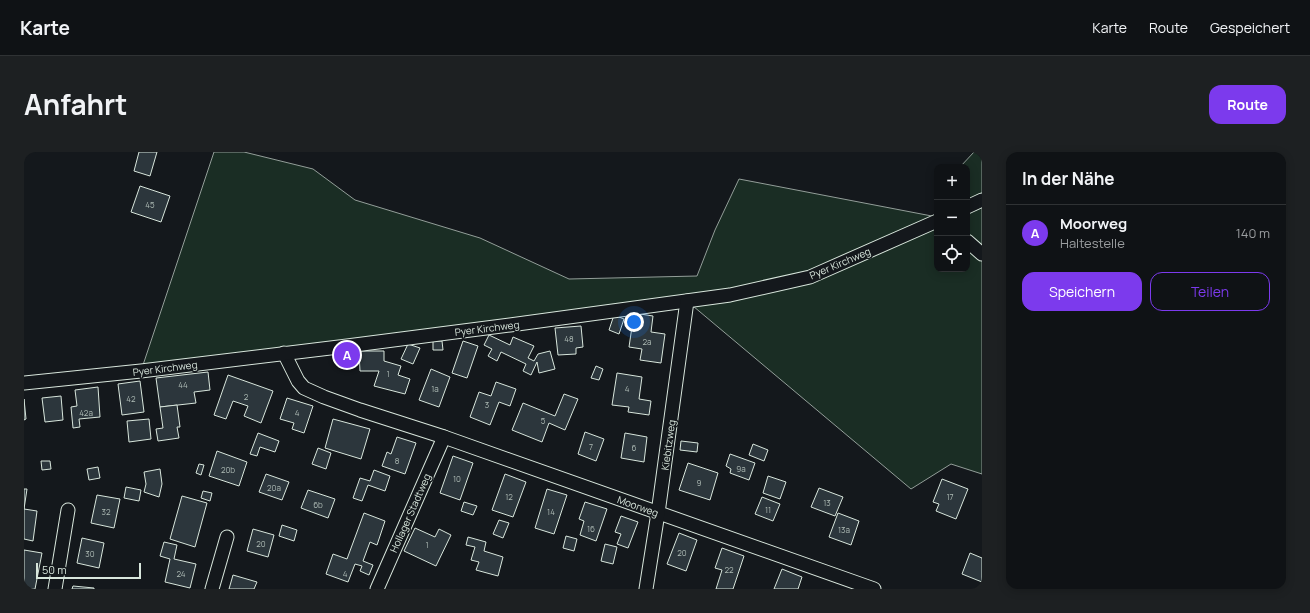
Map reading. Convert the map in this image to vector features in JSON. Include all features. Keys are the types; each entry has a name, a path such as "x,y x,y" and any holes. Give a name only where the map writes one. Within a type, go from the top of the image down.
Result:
{"street":[{"path":"970,206 982,200"},
{"name":"Pyer Kirchweg","path":"24,383 141,371 502,326 730,295 810,277 934,221"},
{"path":"970,244 982,254"},
{"name":"Kiebitzweg","path":"646,589 687,301"},
{"name":"Moorweg","path":"284,353 298,381 304,388 360,410 444,437 874,589"},
{"name":"Hollager Stadtweg","path":"377,589 444,437"},
{"path":"55,589 68,510"},
{"path":"212,589 227,537"}],"green space":[{"path":"214,152 244,152 313,169 355,200 480,238 569,279 697,276 715,230 739,179 934,216 934,272 970,272 970,164 963,164 974,152 982,152 982,474 951,464 911,489 687,301 141,371"}],"building":[{"path":"139,152 157,152 150,176 134,171"},
{"path":"140,186 170,196 161,222 131,212"},
{"path":"634,313 653,316 651,332 665,334 661,363 640,360 642,349 629,347"},
{"path":"614,315 624,319 619,334 609,330"},
{"path":"581,326 583,347 576,348 576,354 558,355 555,328"},
{"path":"489,335 510,345 513,337 534,346 528,358 534,361 538,354 550,351 555,369 539,373 537,362 531,375 523,371 526,364 501,352 497,361 488,356 492,349 484,345"},
{"path":"433,341 442,341 443,350 433,350"},
{"path":"463,341 478,346 467,378 452,373"},
{"path":"408,344 420,348 413,364 401,359"},
{"path":"359,351 384,351 384,361 401,366 398,375 410,379 405,394 374,386 379,371 360,371"},
{"path":"596,366 603,369 599,380 591,378"},
{"path":"431,369 450,377 439,407 419,400"},
{"path":"208,372 210,390 194,392 196,403 160,407 156,378"},
{"path":"617,373 642,377 639,399 651,401 649,415 628,412 629,407 612,405"},
{"path":"228,375 273,391 261,423 244,416 248,406 233,401 226,419 214,415"},
{"path":"140,381 144,412 122,415 118,384"},
{"path":"496,382 516,389 510,406 499,402 490,425 470,417 479,392 491,396"},
{"path":"98,387 100,417 79,419 80,427 73,428 71,407 77,406 75,390"},
{"path":"564,394 578,399 565,430 549,423 542,442 512,430 523,403 555,416"},
{"path":"61,396 63,420 45,422 42,398"},
{"path":"287,398 313,406 304,433 292,429 294,423 280,419"},
{"path":"24,399 26,419 24,420"},
{"path":"177,405 180,427 177,427 179,438 158,441 156,429 163,428 160,407"},
{"path":"149,419 151,439 129,442 127,421"},
{"path":"333,419 370,429 361,459 325,448"},
{"path":"585,432 604,439 596,461 578,454"},
{"path":"258,433 279,441 275,452 260,447 257,456 250,454"},
{"path":"625,433 647,437 644,462 621,458"},
{"path":"397,437 416,443 405,474 382,466 387,452 391,454"},
{"path":"681,441 698,443 697,452 680,450"},
{"path":"753,444 768,450 764,461 749,455"},
{"path":"318,448 331,453 326,469 312,464"},
{"path":"217,451 247,462 239,486 209,476"},
{"path":"730,454 755,463 749,480 730,473 731,469 726,466"},
{"path":"453,456 473,463 460,500 440,493"},
{"path":"41,461 50,461 51,469 42,470"},
{"path":"688,463 718,473 710,500 679,490"},
{"path":"199,464 204,465 201,475 196,473"},
{"path":"98,467 100,478 89,480 87,469"},
{"path":"160,469 162,484 159,497 144,492 146,484 144,472"},
{"path":"374,470 390,476 385,491 368,485 362,501 353,498 360,478 370,481"},
{"path":"266,474 289,482 282,500 259,492"},
{"path":"505,474 526,482 513,517 492,510"},
{"path":"768,476 786,482 780,499 763,493"},
{"path":"942,479 968,489 956,519 936,511 939,504 933,502"},
{"path":"126,487 141,490 139,501 124,498"},
{"path":"819,488 843,497 835,516 811,507"},
{"path":"24,489 27,489 24,509"},
{"path":"547,489 567,495 554,534 535,528"},
{"path":"308,490 335,499 328,518 301,508"},
{"path":"203,491 212,493 210,501 201,498"},
{"path":"97,495 120,499 114,528 91,523"},
{"path":"182,496 207,503 195,547 170,539"},
{"path":"762,497 780,504 773,521 755,514"},
{"path":"464,502 477,506 473,515 461,511"},
{"path":"585,502 607,509 596,541 580,535 584,521 579,519"},
{"path":"24,509 37,511 33,541 24,539"},
{"path":"364,513 385,521 377,545 370,542 363,561 373,565 369,575 360,571 362,566 355,564 348,582 326,574 333,554 347,559"},
{"path":"838,513 859,521 851,545 829,537"},
{"path":"621,516 638,522 628,548 617,544 621,534 615,532"},
{"path":"499,520 509,523 503,538 493,534"},
{"path":"282,525 297,530 294,541 279,536"},
{"path":"415,528 435,537 439,529 451,535 436,566 404,551"},
{"path":"253,529 274,535 268,557 247,551"},
{"path":"679,533 697,540 686,571 667,564"},
{"path":"566,536 577,539 574,551 563,548"},
{"path":"468,537 486,542 484,551 503,557 498,576 476,570 479,562 471,560 475,547 466,545"},
{"path":"82,538 104,543 99,568 77,563"},
{"path":"164,542 177,545 174,559 196,564 190,588 165,582 170,559 160,556"},
{"path":"605,544 617,547 613,564 601,561"},
{"path":"722,548 744,556 733,589 716,589 722,570 715,568"},
{"path":"24,550 42,553 35,589 24,589"},
{"path":"970,553 982,558 982,582 962,574"},
{"path":"782,569 802,577 798,589 774,589"},
{"path":"233,575 257,582 254,589 229,589"},
{"path":"73,586 94,588 94,589 72,589"}],"place":[{"name":"Moorweg","path":"347,355"}]}
